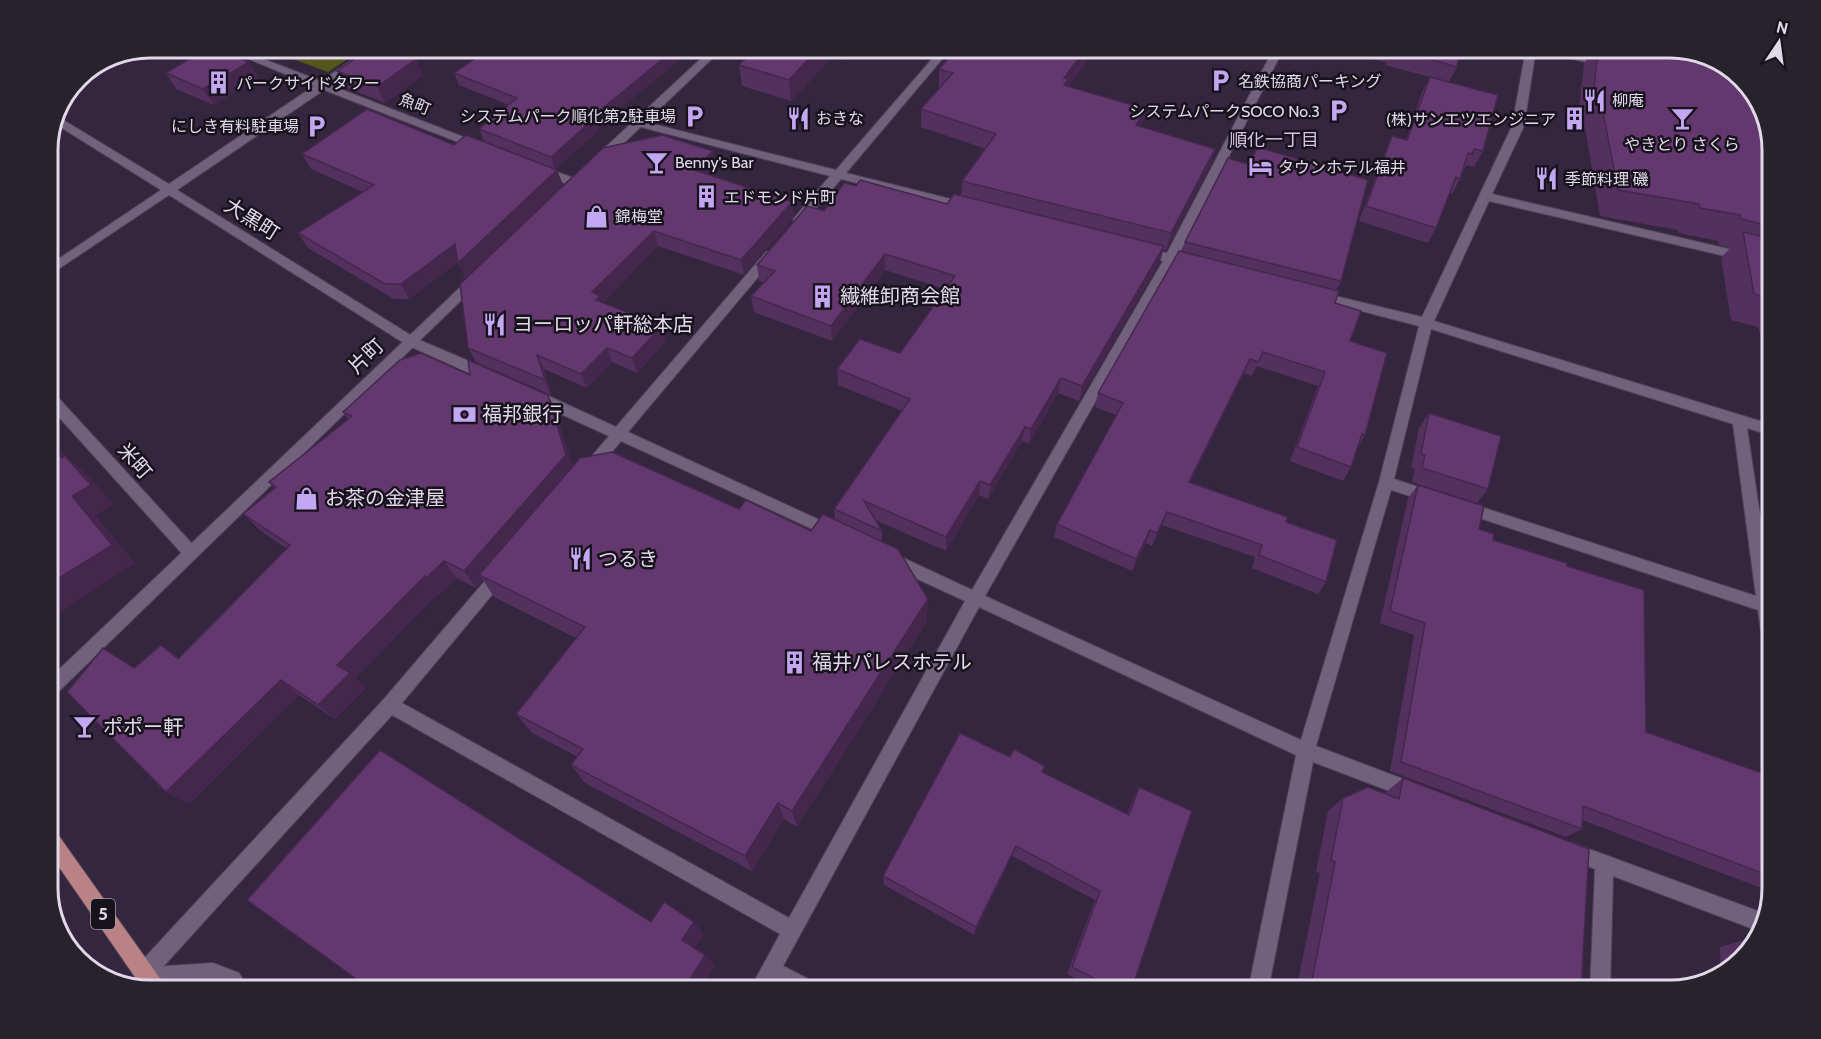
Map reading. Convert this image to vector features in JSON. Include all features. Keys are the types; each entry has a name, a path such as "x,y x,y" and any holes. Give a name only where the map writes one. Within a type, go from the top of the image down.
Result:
{"main road":[{"name":"5","path":"59,850 151,980"}],"street":[{"name":"魚町","path":"252,58 487,150"},
{"path":"59,265 363,58"},
{"path":"531,166 578,180 708,58"},
{"path":"792,228 938,58"},
{"path":"765,980 975,599 1171,258 1274,58"},
{"path":"1260,980 1306,751 1386,482 1426,323 1518,126 1532,58"},
{"path":"1578,58 1617,66"},
{"path":"637,123 975,209"},
{"name":"大黒町","path":"63,124 412,342 499,380"},
{"path":"1486,196 1761,261"},
{"path":"581,478 777,246"},
{"path":"1125,247 1206,267"},
{"name":"片町","path":"59,680 489,267"},
{"path":"1310,293 1426,323 1762,427"},
{"path":"521,390 620,433 846,538"},
{"name":"米町","path":"59,408 191,553"},
{"path":"1739,420 1762,573"},
{"path":"1386,482 1762,604"},
{"path":"878,554 1306,751 1427,797"},
{"path":"151,980 513,560"},
{"path":"390,705 792,930"},
{"path":"1560,848 1757,919"},
{"path":"1600,980 1604,864"},
{"path":"770,970 790,980"},
{"path":"151,980 213,973 232,980"}],"green space":[{"path":"290,58 349,58 328,72"}],"building":[{"path":"191,58 240,58 249,62 203,89 166,73"},
{"path":"356,58 416,59 377,87 337,71"},
{"path":"476,58 664,58 592,117 595,118 551,157 479,129 517,98 454,73"},
{"path":"746,58 809,58 789,80 739,65"},
{"path":"949,58 1079,58 1064,78 1068,79 1064,85 1146,109 1136,125 1215,149 1171,233 962,181 996,134 921,109 953,73 939,69"},
{"path":"1426,58 1458,58 1457,67"},
{"path":"1597,58 1682,59 1706,66 1726,78 1750,105 1761,133 1762,224 1741,219 1740,215 1700,208 1699,204 1618,190 1601,102 1593,100"},
{"path":"1430,77 1498,95 1483,151 1474,149 1473,154 1468,153 1460,179 1456,177 1436,228 1366,206 1392,136 1407,140"},
{"path":"367,109 454,145 466,135 557,170 458,263 455,244 401,284 385,284 298,233 374,185 302,154"},
{"path":"662,135 713,151 694,170 792,202 741,260 654,231 592,292 600,296 596,300 662,326 632,358 607,348 581,374 537,355 545,380 468,348 460,284 603,148"},
{"path":"1258,147 1368,180 1341,281 1185,242 1228,158 1248,164"},
{"path":"860,180 947,204 954,194 1164,246 1082,386 1061,378 1031,429 1025,427 990,485 980,481 946,537 864,501 882,531 834,509 910,399 837,369 860,339 900,353 955,276 885,254 831,326 751,296 775,271 757,265 807,206 824,211 844,183 856,186"},
{"path":"1743,232 1762,236 1762,296 1754,294"},
{"path":"1179,251 1339,291 1335,303 1361,311 1350,341 1387,353 1365,435 1362,434 1351,467 1297,447 1325,372 1263,352 1258,362 1250,359 1189,482 1288,517 1286,522 1337,540 1326,582 1259,555 1262,545 1167,512 1157,533 1150,530 1136,559 1057,524 1123,403 1098,393"},
{"path":"421,353 470,375 468,360 548,395 566,455 464,571 444,561 427,577 425,576 337,665 350,673 318,705 281,680 166,792 67,692 103,648 134,668 161,645 178,659 290,545 243,514 276,487 269,482 352,416 343,412 400,360"},
{"path":"1429,413 1501,436 1488,489 1422,468 1425,455 1421,454"},
{"path":"612,452 739,509 746,500 811,531 823,514 898,549 928,599 792,811 778,803 745,856 571,765 583,749 516,714 585,627 479,575 580,458"},
{"path":"59,455 62,458 65,456 91,485 72,496 112,545 59,578"},
{"path":"1418,485 1484,506 1479,529 1494,534 1493,540 1644,590 1646,732 1762,773 1762,873 1583,806 1582,829 1401,762 1425,623 1390,611"},
{"path":"960,733 1010,757 1014,749 1045,766 1042,772 1129,815 1139,787 1192,811 1135,980 1097,980 1072,967 1100,891 1016,846 976,927 883,876"},
{"path":"380,750 651,922 664,902 694,922 682,940 705,955 690,980 358,980 247,900"},
{"path":"1403,778 1589,849 1582,980 1312,980 1335,862 1331,860 1343,798 1368,787 1399,799"}],"place":[{"name":"名鉄協商パーキング","path":"1220,81"},
{"name":"パークサイドタワー","path":"218,83"},
{"name":"柳庵","path":"1594,100"},
{"name":"システムパークSOCO No.3","path":"1338,111"},
{"name":"システムパーク順化第2駐車場","path":"694,116"},
{"name":"おきな","path":"798,118"},
{"name":"(株)サンエツエンジニア","path":"1574,119"},
{"name":"やきとり さくら","path":"1682,119"},
{"name":"にしき有料駐車場","path":"317,126"},
{"name":"Benny's Bar","path":"657,162"},
{"name":"タウンホテル福井","path":"1260,167"},
{"name":"季節料理 磯","path":"1547,179"},
{"name":"エドモンド片町","path":"706,197"},
{"name":"錦梅堂","path":"597,216"},
{"name":"繊維卸商会館","path":"822,296"},
{"name":"ヨーロッパ軒総本店","path":"495,324"},
{"name":"福邦銀行","path":"464,414"},
{"name":"お茶の金津屋","path":"307,498"},
{"name":"つるき","path":"580,559"},
{"name":"福井パレスホテル","path":"794,662"},
{"name":"ポポー軒","path":"85,727"}],"district":[{"name":"順化一丁目","path":"1274,140"}]}
